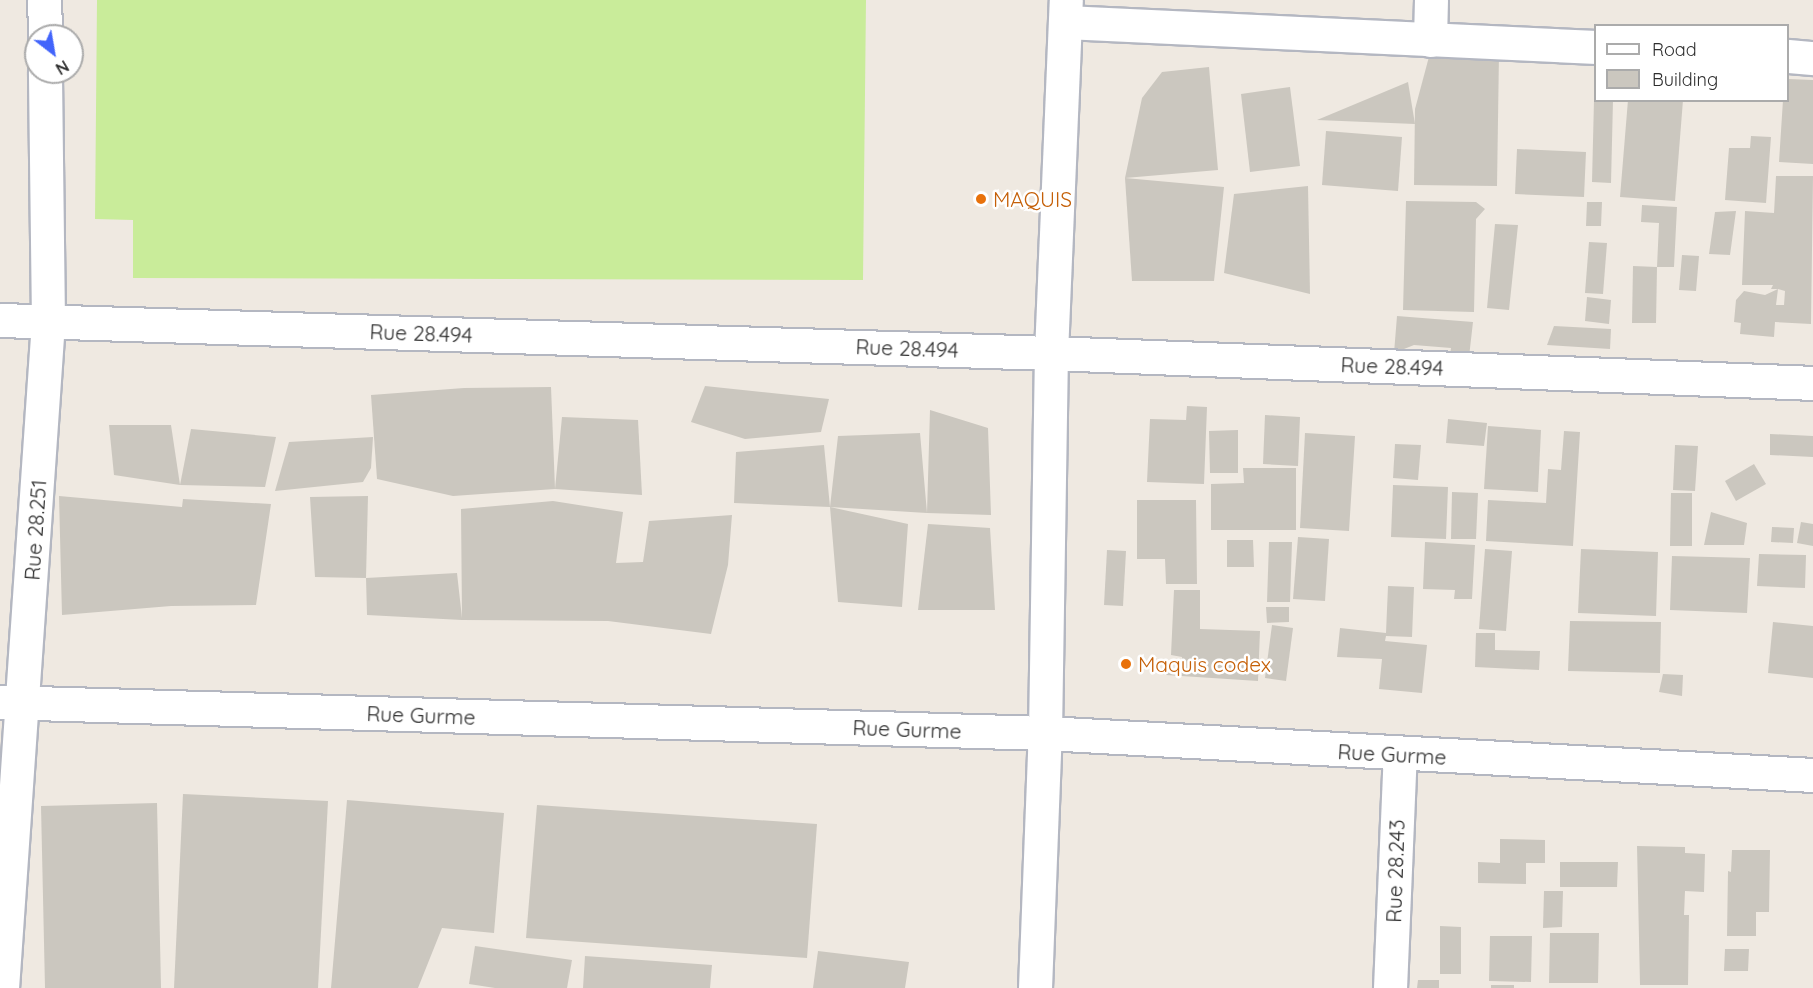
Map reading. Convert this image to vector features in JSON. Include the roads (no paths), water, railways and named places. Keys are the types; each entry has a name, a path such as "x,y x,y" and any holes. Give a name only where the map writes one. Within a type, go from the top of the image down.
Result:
{"street":[{"path":"44,0 45,24"},
{"path":"1430,40 1431,0"},
{"path":"1035,988 1045,733 1052,353 1066,11 1430,40 1594,47"},
{"path":"1789,56 1813,58"},
{"name":"Rue 28.251","path":"2,988 12,703 48,322 45,84"},
{"name":"Rue 28.494","path":"0,320 1052,353 1813,383"},
{"name":"Rue Gurme","path":"12,703 1045,733 1813,775"},
{"name":"Rue 28.243","path":"1390,988 1400,754"}],"place":[{"name":"MAQUIS","path":"981,199"},
{"name":"Maquis codex","path":"1126,664"}]}
